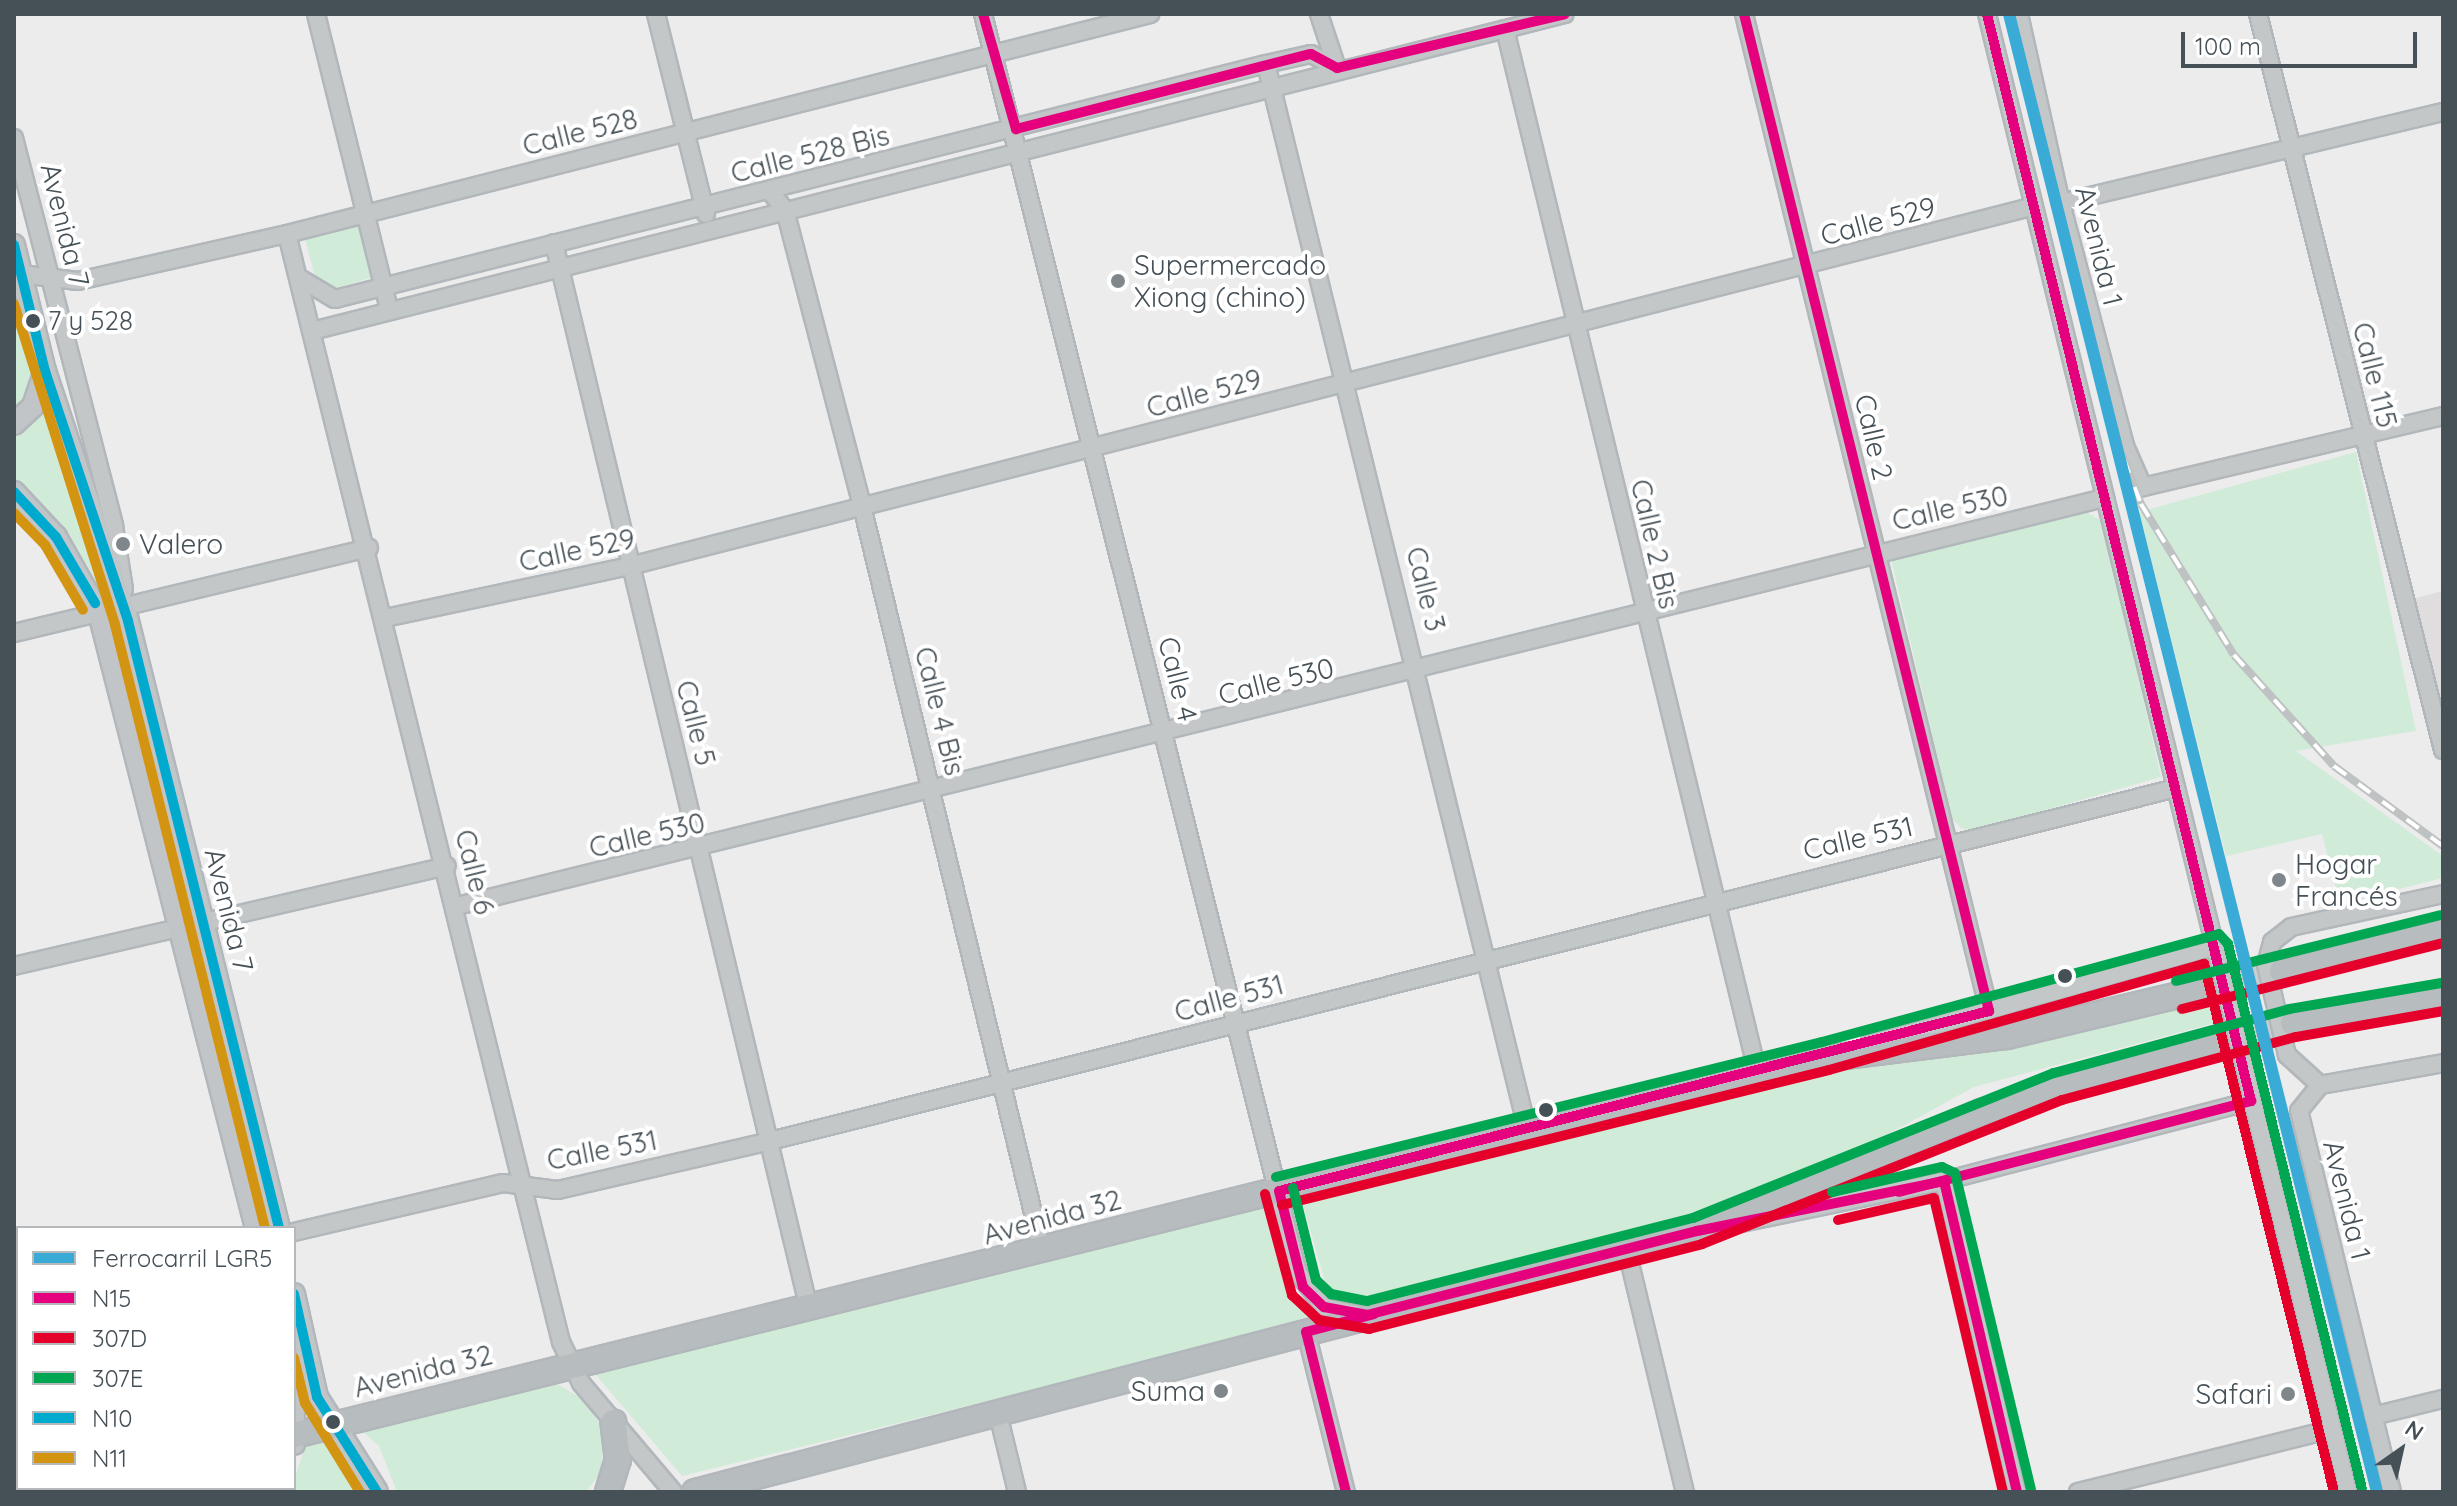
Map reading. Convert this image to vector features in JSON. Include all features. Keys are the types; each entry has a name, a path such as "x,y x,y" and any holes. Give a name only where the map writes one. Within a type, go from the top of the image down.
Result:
{"highway":[{"path":"2282,971 2443,929"},
{"name":"Avenida 32","path":"296,1438 332,1425 570,1365 809,1309 1757,1071 1826,1056 2007,1036 2205,989"},
{"path":"2293,1023 2443,997"},
{"path":"695,1492 999,1418 1367,1315 1697,1231 1982,1112 2215,1043"},
{"path":"608,1492 618,1460 613,1422"}],"main road":[{"name":"Avenida 7","path":"14,245 45,371 123,606 279,1226"},
{"path":"14,424 33,406 45,371"},
{"name":"Avenida 7","path":"14,492 56,537 99,613 255,1226"},
{"path":"296,1303 317,1397 332,1425 368,1467 377,1492"}],"street":[{"path":"316,14 389,310"},
{"path":"656,14 710,229"},
{"name":"Calle 4","path":"983,14 1016,129 1165,734 1240,1022 1303,1287 1324,1307 1367,1315"},
{"name":"Calle 528","path":"21,274 50,283 287,234 1150,14"},
{"path":"1319,14 1337,68"},
{"name":"Calle 528 Bis","path":"316,330 785,210 1323,80 1337,68 1565,14"},
{"name":"Calle 2","path":"1744,14 1989,1011"},
{"name":"Avenida 1","path":"1987,14 2348,1492"},
{"name":"Avenida 1","path":"2019,14 2061,203 2125,446 2143,487 2364,434"},
{"name":"Calle 115","path":"2258,14 2440,728 2443,750"},
{"name":"Calle 2 Bis","path":"1505,29 1643,610 1757,1071"},
{"name":"Calle 528 Bis","path":"300,276 313,292 335,299 1266,64 1311,54 1337,68"},
{"name":"Calle 3","path":"1266,64 1490,957 1527,1128"},
{"path":"2061,203 2291,152 2443,112"},
{"name":"Avenida 7","path":"14,138 114,526 123,606"},
{"name":"Calle 4 Bis","path":"770,191 785,210 862,506 1042,1250"},
{"name":"Calle 529","path":"385,618 630,566 1808,268 2034,206"},
{"name":"Calle 6","path":"287,234 316,330 523,1185 570,1365 613,1422 673,1492"},
{"name":"Calle 5","path":"554,243 809,1309"},
{"path":"2364,434 2443,416"},
{"name":"Calle 530","path":"457,906 700,850 1420,673 1643,610 2105,498"},
{"path":"14,633 369,548"},
{"name":"Calle 531","path":"296,1232 503,1183 558,1190 770,1141 1716,899 2176,788"},
{"path":"14,966 447,866"},
{"path":"2443,894 2291,927 2272,942 2266,965 2287,1055 2320,1085 2443,1063"},
{"name":"Avenida 32","path":"1826,1056 2214,947"},
{"name":"Avenida 1","path":"2320,1085 2302,1103 2300,1121 2392,1492"},
{"path":"1697,1231 1944,1181 2251,1101"},
{"path":"1944,1181 2017,1492"},
{"path":"1627,1251 1685,1492"},
{"path":"1306,1332 1346,1492"},
{"path":"2373,1416 2443,1399"},
{"path":"999,1418 1017,1492"},
{"path":"2078,1492 2332,1429"}],"shaded area":[{"path":"2443,581 2441,715 2409,600 2442,591"}],"green space":[{"path":"361,223 377,276 329,290 317,284 305,239"},
{"path":"14,288 36,374 14,412"},
{"path":"42,401 62,474 100,588 69,533 14,477 14,432"},
{"path":"2356,452 2416,731 2296,751 2443,856 2443,878 2340,904 2322,834 2226,856 2139,512"},
{"path":"2083,510 2103,522 2161,777 1973,831 1961,828 1952,819 1890,555"},
{"path":"2208,996 2215,1023 1974,1087 1779,1194 1354,1303 1326,1285 1302,1201 1802,1069 1981,1051"},
{"path":"1270,1205 1294,1292 1322,1319 682,1476 596,1375 596,1369"},
{"path":"539,1385 559,1385 583,1399 605,1432 601,1472 586,1492 397,1492 379,1446 360,1429"},
{"path":"330,1439 344,1449 366,1492 290,1492 296,1490 296,1474 305,1447"}],"tunnel":[{"path":"2205,989 2282,971"},
{"path":"2215,1043 2293,1023"}],"railway":[{"path":"2113,431 2141,504 2234,655 2334,766 2443,846"}],"rail line":[{"name":"LGR5","path":"2009,14 2377,1492"}],"transit line":[{"name":"N15","path":"983,14 1016,129 1311,54 1337,68 1565,14"},
{"name":"N15","path":"1744,14 1989,1011 1279,1191 1303,1287 1324,1307 1367,1315 1697,1231 1944,1181"},
{"name":"N15","path":"1899,1192 2251,1101 1987,14"},
{"name":"N10","path":"14,245 45,371 128,621 279,1226"},
{"name":"N11","path":"14,304 115,625 265,1226"},
{"name":"N10","path":"14,492 56,537 95,603"},
{"name":"N11","path":"14,513 45,545 83,610"},
{"name":"307E","path":"2176,981 2440,915"},
{"name":"307E","path":"1276,1177 1822,1042 2219,934 2228,944 2362,1489"},
{"name":"307D","path":"2182,1009 2443,943"},
{"name":"307D","path":"1282,1205 1829,1070 2204,964 2334,1492"},
{"name":"307E","path":"1293,1188 1316,1280 1331,1294 1367,1301 1693,1218 2054,1073 2289,1009 2441,983"},
{"name":"307D","path":"1265,1194 1292,1295 1319,1320 1369,1329 1702,1244 2062,1100 2296,1037 2443,1011"},
{"name":"307E","path":"1832,1192 1942,1167 1955,1173 2031,1489"},
{"name":"N15","path":"1944,1181 2017,1492"},
{"name":"307D","path":"1838,1220 1934,1198 2003,1492"},
{"name":"N10","path":"296,1303 317,1397 377,1492"},
{"name":"N15","path":"1346,1492 1306,1332 1374,1314"},
{"name":"N11","path":"296,1366 305,1403 360,1492"}],"place":[{"name":"Supermercado Xiong (chino)","path":"1118,281"},
{"name":"7 y 528","path":"33,321"},
{"name":"Valero","path":"123,544"},
{"name":"Hogar Francés","path":"2279,880"},
{"name":"Suma","path":"1221,1391"},
{"name":"Safari","path":"2288,1394"}]}
